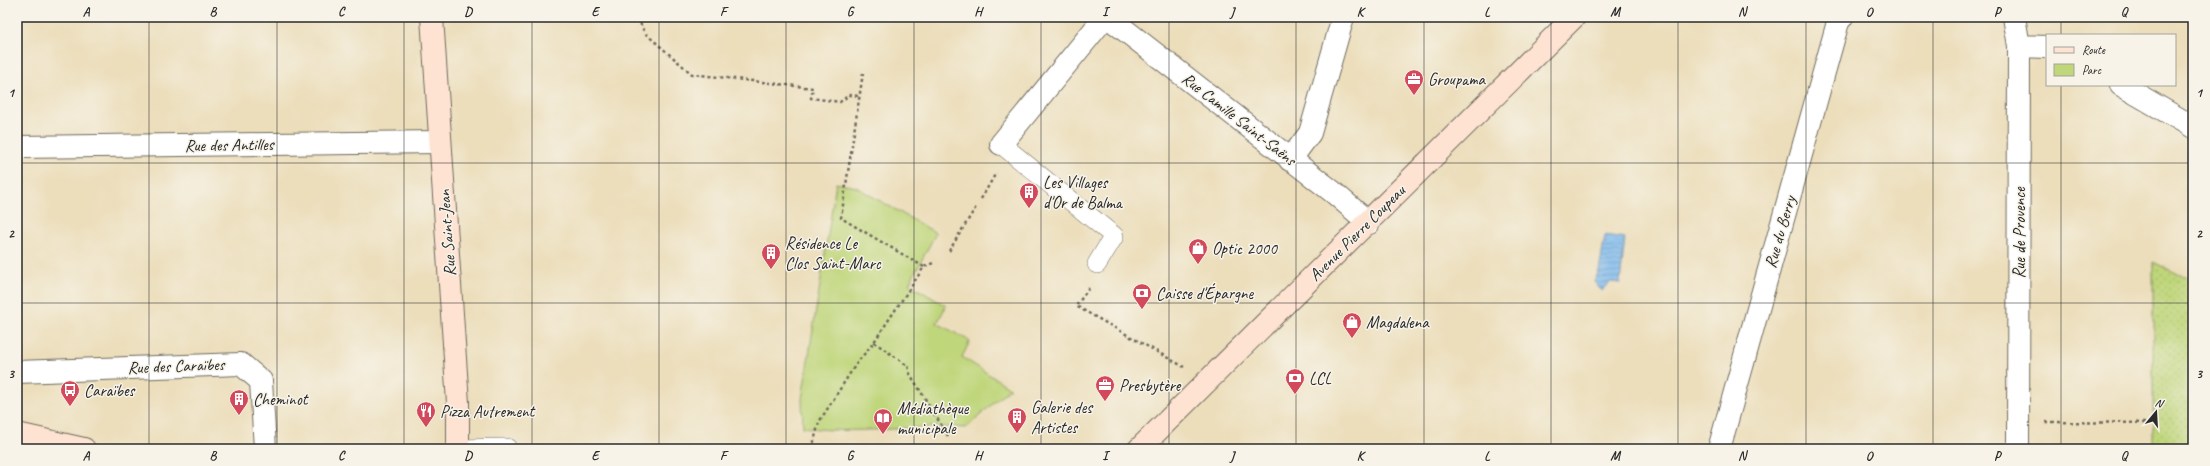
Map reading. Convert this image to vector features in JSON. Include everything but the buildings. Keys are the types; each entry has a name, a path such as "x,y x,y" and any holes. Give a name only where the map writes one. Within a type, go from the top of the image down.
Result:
{"street":[{"name":"Rue Saint-Jean","path":"432,17 458,403 458,449"},
{"name":"Rue Camille Saint-Saëns","path":"1001,144 1106,17 1369,223"},
{"path":"1290,160 1310,134 1343,17"},
{"name":"Avenue Pierre Coupeau","path":"1139,449 1369,223 1574,17"},
{"name":"Rue du Berry","path":"1719,449 1838,22 1842,17"},
{"name":"Rue de Provence","path":"2014,17 2019,46 2018,449"},
{"path":"2019,46 2046,47"},
{"path":"2123,86 2193,126"},
{"name":"Rue des Antilles","path":"17,147 440,142"},
{"name":"Rue des Caraïbes","path":"17,372 240,364 261,381 265,449"},
{"path":"17,434 84,449"}],"lane":[{"path":"1001,144 1114,236 1097,264"},
{"path":"458,449 507,448"}],"path":[{"path":"640,17 641,26 646,34 692,74 813,88 811,98 840,102 849,95 859,96"},
{"path":"863,72 841,218 924,267"},
{"path":"981,199 997,172"},
{"path":"950,251 976,207"},
{"path":"812,449 819,422 856,364 874,342 924,267 933,263"},
{"path":"1097,264 1104,269 1076,306 1183,365"},
{"path":"874,342 908,366 910,374 948,436"},
{"path":"2019,422 2153,423"}],"green space":[{"path":"836,183 856,187 936,233 909,284 946,306 937,323 970,341 962,357 1010,388 966,428 925,427 844,430 803,427 802,399"},
{"path":"2153,262 2193,281 2193,430 2191,430 2190,449 2153,449"}],"water":[{"path":"1605,235 1625,238 1620,283 1611,282 1602,291 1594,282 1599,271"}],"place":[{"name":"Groupama","path":"1414,96"},
{"name":"Les Villages d'Or de Balma","path":"1029,209"},
{"name":"Optic 2000","path":"1198,265"},
{"name":"Résidence Le Clos Saint-Marc","path":"771,270"},
{"name":"Caisse d'Épargne","path":"1142,310"},
{"name":"Magdalena","path":"1352,339"},
{"name":"LCL","path":"1295,395"},
{"name":"Presbytère","path":"1105,402"},
{"name":"Caraïbes","path":"70,407"},
{"name":"Cheminot","path":"239,416"},
{"name":"Pizza Autrement","path":"426,428"},
{"name":"Galerie des Artistes","path":"1017,434"},
{"name":"Médiathèque municipale","path":"883,435"}]}
